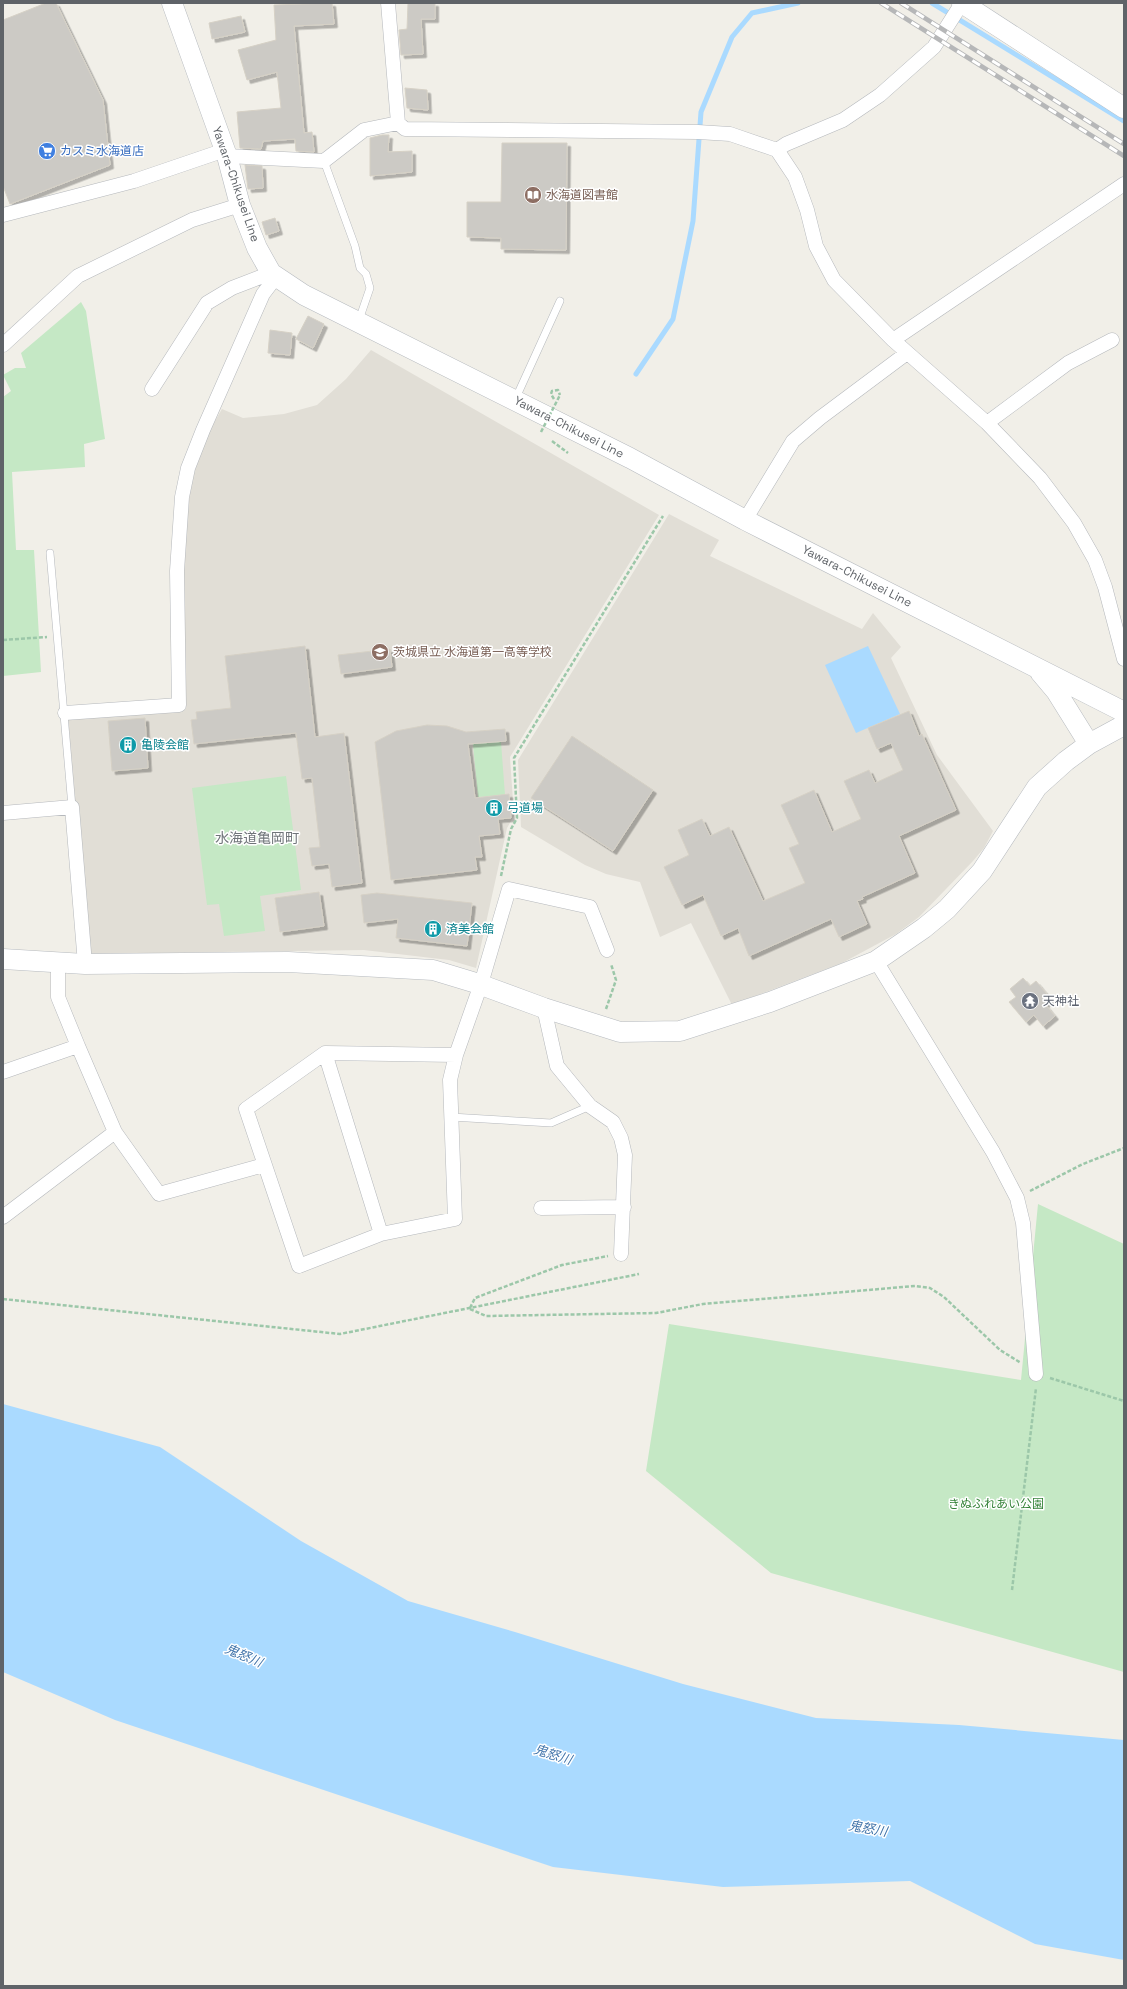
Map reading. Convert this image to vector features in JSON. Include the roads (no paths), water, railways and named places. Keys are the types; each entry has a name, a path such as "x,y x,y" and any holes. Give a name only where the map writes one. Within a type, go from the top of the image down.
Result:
{"street":[{"name":"Yawara-Chikusei Line","path":"172,3 226,153 240,205 257,248 273,275 304,295 630,458 745,520 1034,665 1124,712"},
{"path":"388,3 398,123 405,129 668,131 730,134 750,139 777,150 795,177 807,210 816,246 834,280 846,294 893,340 987,423 1040,478 1081,535 1094,560 1105,587 1124,659"},
{"path":"777,150 786,144 843,120 880,95 934,47 962,3 1124,108"},
{"path":"3,215 134,181 226,153 324,162 364,130 398,123"},
{"path":"893,340 1124,184"},
{"path":"3,344 78,276 192,220 240,205"},
{"path":"152,389 207,303 232,288 273,275"},
{"path":"65,713 180,705 177,571 182,497 188,468 205,424 263,294 273,275"},
{"path":"987,423 1068,363 1112,340"},
{"path":"745,520 793,441 820,418 907,353"},
{"path":"1034,665 1056,692 1089,744"},
{"path":"3,959 85,964 288,962 433,970 481,984 544,1008 620,1032 680,1030 770,1002 876,961 924,928 947,909 982,871 1037,787 1066,760 1089,744 1124,725"},
{"path":"3,813 72,807 85,964"},
{"path":"456,1055 325,1053 246,1109 299,1266 382,1234 454,1219 450,1080 456,1055 481,984 509,889 590,907 607,950"},
{"path":"876,961 993,1152 1017,1198 1023,1222 1036,1374"},
{"path":"58,963 58,997 115,1132 159,1194 264,1165"},
{"path":"544,1008 556,1066 590,1106 613,1122 621,1138 625,1155 621,1254"},
{"path":"3,1072 78,1046"},
{"path":"325,1053 382,1234"},
{"path":"3,1217 115,1132"},
{"path":"541,1208 624,1206"}],"lane":[{"path":"324,162 354,246 360,268 366,274 370,288 358,322"},
{"path":"515,400 560,301"},
{"path":"50,553 72,807"},
{"path":"451,1117 551,1123 590,1106"}],"water":[{"path":"868,646 900,714 856,733 825,665"},
{"name":"鬼怒川","path":"3,1404 160,1447 301,1541 408,1601 515,1632 683,1684 816,1718 959,1725 1124,1740 1124,1960 1035,1944 910,1881 723,1887 553,1867 115,1720 3,1672"}],"waterway":[{"path":"636,374 673,319 693,221 701,112 732,37 752,13 798,3"},
{"path":"932,3 1124,121"}],"railway":[{"path":"881,3 1124,156"},
{"path":"901,3 1124,144"}],"place":[{"name":"カスミ水海道店","path":"47,151"},
{"name":"水海道図書館","path":"533,195"},
{"name":"茨城県立 水海道第一高等学校","path":"380,652"},
{"name":"亀陵会館","path":"128,745"},
{"name":"弓道場","path":"494,808"},
{"name":"済美会館","path":"433,929"},
{"name":"天神社","path":"1030,1001"}],"district":[{"name":"水海道亀岡町","path":"257,838"}],"park label":[{"name":"きぬふれあい公園","path":"996,1504"}]}
